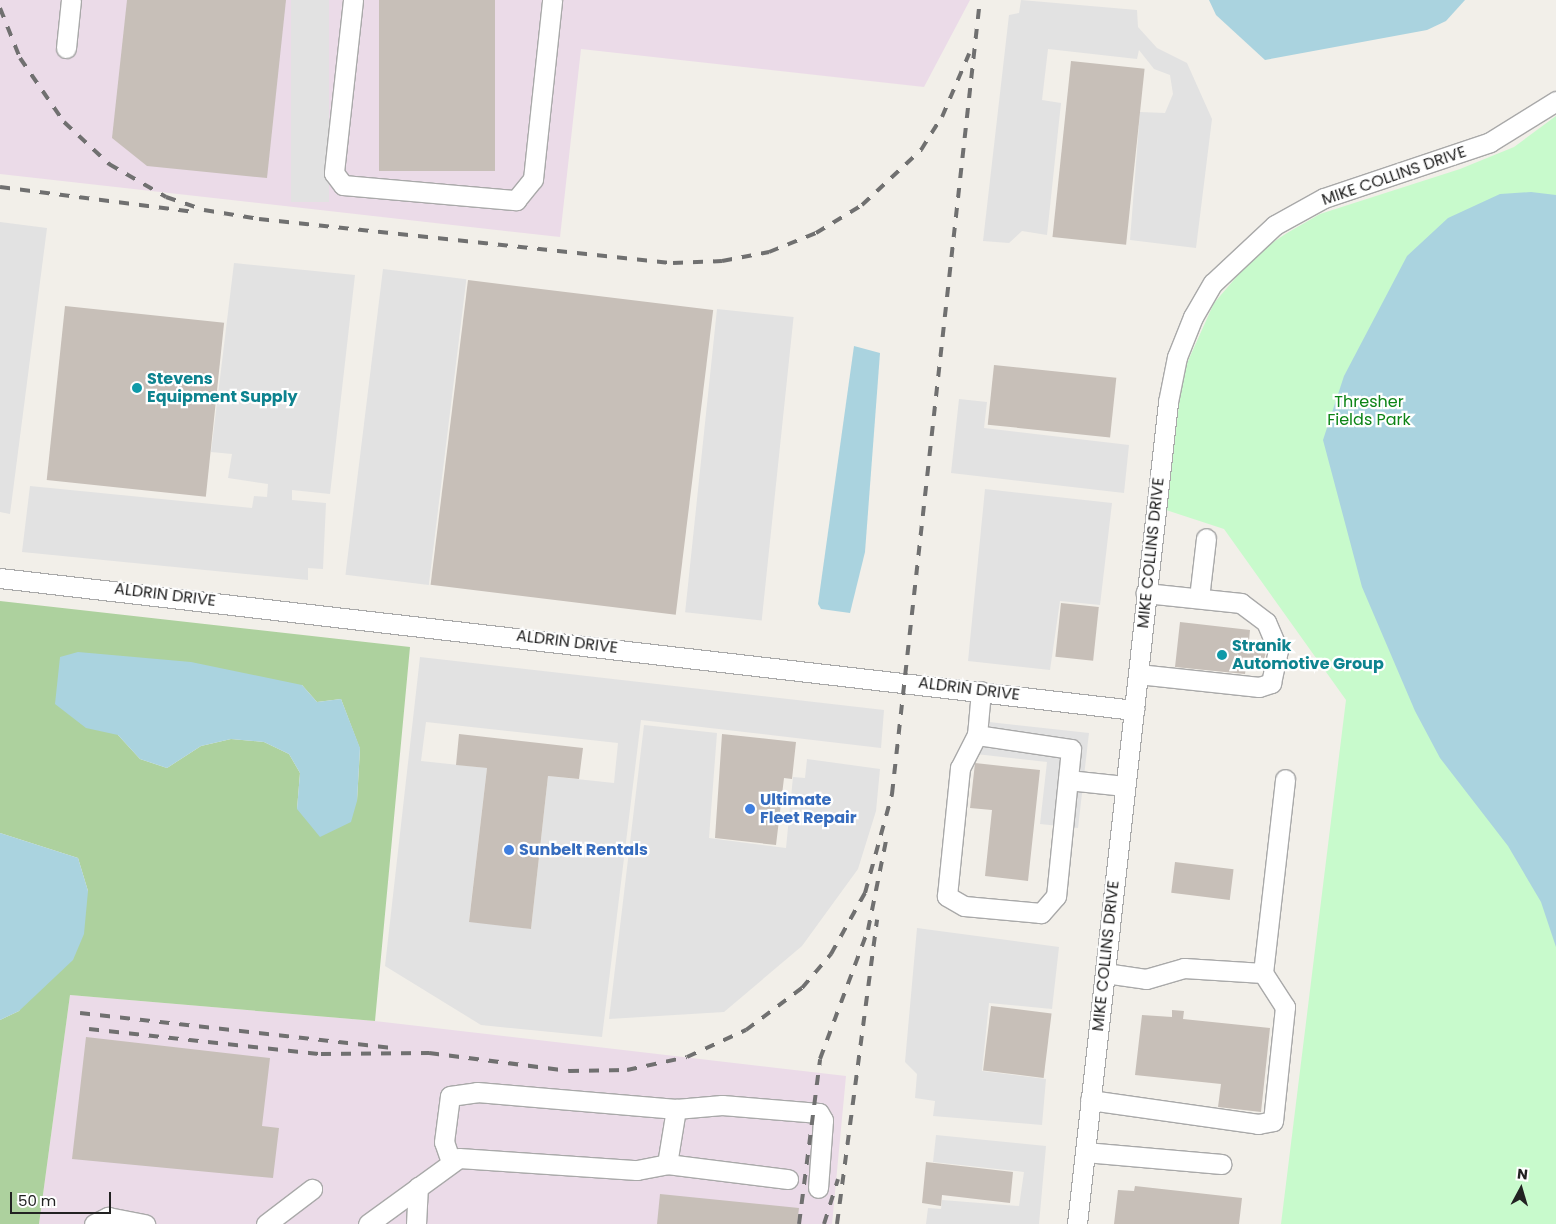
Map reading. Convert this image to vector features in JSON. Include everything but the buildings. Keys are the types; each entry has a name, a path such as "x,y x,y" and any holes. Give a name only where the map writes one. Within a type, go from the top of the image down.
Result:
{"street":[{"path":"66,48 71,0"},
{"path":"353,0 334,173 343,185 516,200 533,179 552,0"},
{"name":"MIKE COLLINS DRIVE","path":"1077,1224 1146,593 1177,357 1213,283 1268,230 1308,207 1490,142 1556,101"},
{"path":"1199,598 1206,538"},
{"name":"ALDRIN DRIVE","path":"0,578 1134,710"},
{"path":"1138,674 1259,688 1271,683 1278,650 1256,610 1241,603 1146,593"},
{"path":"977,735 1069,746 1068,780 1056,896 1041,913 954,903 947,896 960,768 977,735 982,691"},
{"path":"1090,1100 1258,1124 1273,1122 1285,1007 1263,974 1285,779"},
{"path":"1068,780 1125,786"},
{"path":"1104,974 1146,979 1184,968 1263,974"},
{"path":"451,1162 444,1142 450,1096 477,1092 676,1108 722,1106 818,1113 823,1120 818,1188"},
{"path":"667,1164 676,1108"},
{"path":"1085,1152 1222,1164"},
{"path":"368,1224 451,1162 474,1157 637,1170 667,1164 788,1180"},
{"path":"416,1224 418,1187"},
{"path":"266,1224 312,1190"},
{"path":"94,1224 108,1217 145,1224"}],"shaded area":[{"path":"0,0 970,0 924,87 581,49 560,237 0,174"},
{"path":"291,0 329,0 329,202 291,202"},
{"path":"1021,0 1137,10 1138,27 1157,48 1187,63 1212,119 1196,248 1130,240 1140,112 1165,113 1173,94 1170,75 1154,69 1139,50 1137,59 1048,49 1042,100 1061,103 1047,235 1022,231 1009,243 983,241 1009,15 1019,13"},
{"path":"0,222 47,228 10,514 0,512"},
{"path":"234,263 355,275 330,494 292,490 292,500 326,503 323,569 308,568 308,580 22,552 30,486 252,508 254,496 267,497 268,484 228,478 232,454 211,452"},
{"path":"383,269 466,279 429,585 345,575"},
{"path":"717,309 794,317 762,620 685,612"},
{"path":"959,399 987,402 984,428 1129,445 1124,493 951,473"},
{"path":"985,489 1112,503 1100,605 1060,601 1050,670 968,661"},
{"path":"420,657 884,710 881,748 641,720 602,1037 481,1025 385,966","holes":["426,722 618,743 614,783 548,776 531,929 469,921 487,768 421,761"]},
{"path":"971,720 1089,733 1078,828 1040,824 1047,762 967,753"},
{"path":"644,725 717,733 709,838 786,848 793,777 805,778 807,759 880,769 876,811 858,869 802,946 724,1012 609,1019"},
{"path":"917,928 1059,947 1052,1009 989,1003 982,1071 1046,1079 1042,1125 933,1116 935,1101 915,1098 917,1074 905,1062"},
{"path":"70,995 375,1021 846,1076 832,1224 39,1224"},
{"path":"936,1135 1046,1146 1039,1224 926,1224 928,1208 941,1209 942,1200 1019,1206 1024,1172 933,1162"}],"green space":[{"name":"Thresher Fields Park","path":"1556,116 1556,1224 1281,1224 1346,700 1224,529 1166,510 1183,372 1214,303 1257,253 1320,214 1460,169 1514,147"},
{"path":"0,601 410,647 375,1021 70,995 39,1224 0,1224 0,1020 19,1011 88,891 78,858 0,833","holes":["302,685 317,702 341,699 360,749 357,801 297,809 300,773 289,754 264,742 231,739 201,746 167,768 140,759 118,735"]}],"water":[{"path":"1209,0 1465,0 1446,21 1427,30 1265,60 1216,15"},
{"path":"1531,192 1556,195 1556,947 1541,902 1508,846 1440,758 1415,711 1362,587 1323,440 1344,376 1407,256 1448,218 1500,194"},
{"path":"854,346 880,353 865,552 850,613 821,609 818,604"},
{"path":"78,652 191,662 302,685 317,702 341,699 360,748 357,801 351,822 320,837 297,809 300,773 289,754 264,742 231,739 201,746 167,768 140,759 118,735 86,728 55,704 60,657"},
{"path":"0,833 78,858 88,891 84,934 73,960 19,1011 0,1020"}],"railway":[{"path":"0,8 20,58 64,122 109,164 166,197 204,210 259,219 673,263 722,261 769,252 816,233 862,205 921,150 942,117 969,54"},
{"path":"89,1029 321,1054 429,1053 569,1071 627,1070 687,1057 746,1030 802,988 831,954 865,893 892,794 979,8"},
{"path":"0,187 196,212"},
{"path":"799,1224 820,1059 868,930 886,841"},
{"path":"837,1224 877,920"},
{"path":"80,1013 392,1048"},
{"path":"824,1224 838,1179"}],"place":[{"name":"Stevens Equipment Supply","path":"137,388"},
{"name":"Stranik Automotive Group","path":"1222,655"},
{"name":"Ultimate Fleet Repair","path":"750,809"},
{"name":"Sunbelt Rentals","path":"509,850"}]}
